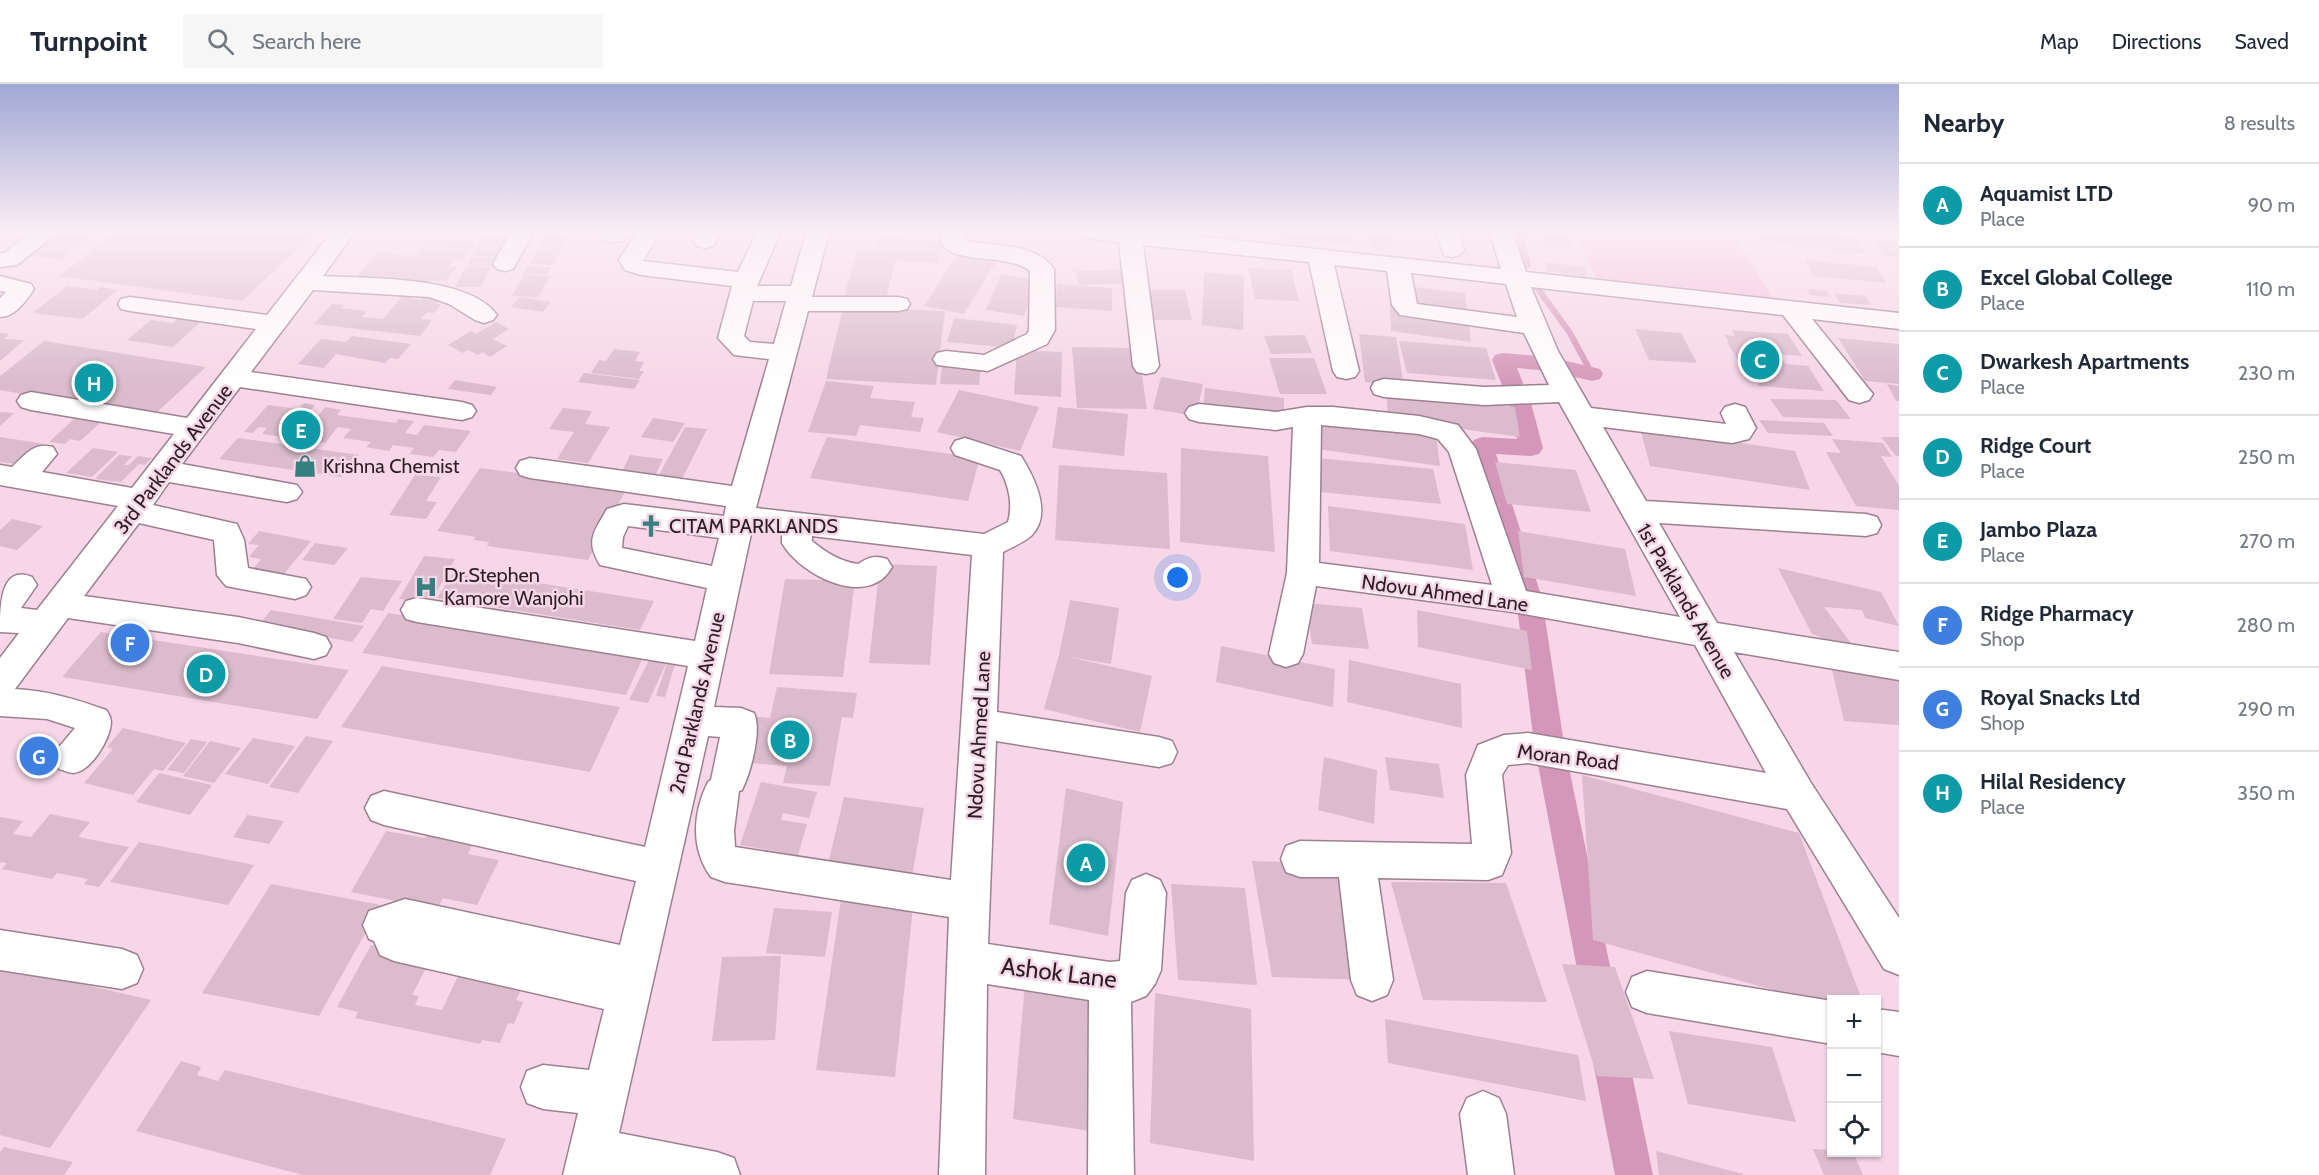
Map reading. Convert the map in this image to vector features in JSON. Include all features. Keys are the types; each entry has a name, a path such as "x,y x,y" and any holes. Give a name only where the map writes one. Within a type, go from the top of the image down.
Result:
{"street":[{"path":"3,284 21,289 3,310"},
{"path":"282,284 279,289 280,301 292,302 432,290 458,299 484,315"},
{"name":"3rd Parklands Avenue","path":"0,683 305,284"},
{"path":"732,284 802,290 898,304"},
{"name":"2nd Parklands Avenue","path":"588,1163 659,868 724,580 804,284"},
{"path":"802,290 810,284"},
{"path":"946,359 988,363 1038,339 1042,330 1042,284"},
{"path":"1136,284 1146,366"},
{"path":"1326,284 1346,371"},
{"path":"1401,284 1404,305 1409,310 1535,327"},
{"name":"1st Parklands Avenue","path":"1517,284 1535,327 1574,404 1798,795 1885,910 1899,955"},
{"path":"1569,284 1899,321"},
{"path":"744,286 731,338 743,349 784,353"},
{"path":"1433,314 1426,287 1467,292 1475,300"},
{"path":"130,304 292,302 378,304"},
{"path":"1790,308 1858,394"},
{"path":"234,378 462,411"},
{"path":"1384,388 1574,404 1732,434 1739,432 1742,428 1735,413"},
{"path":"31,401 194,428"},
{"path":"1199,413 1276,421 1307,416 1333,416 1409,424 1448,432 1462,449 1513,600"},
{"path":"1286,654 1303,573 1307,416"},
{"path":"530,468 740,515 801,525 988,546 1021,528 1027,509 1019,477 1011,463 965,448"},
{"path":"9,476 43,454"},
{"path":"163,471 287,492"},
{"path":"9,476 137,506 226,532 233,575 237,578 295,587"},
{"path":"1635,511 1866,525"},
{"path":"724,580 611,557 605,543 618,517 624,515 740,515"},
{"path":"801,525 796,537 798,544 822,563 845,574 860,576 876,567"},
{"name":"Ndovu Ahmed Lane","path":"962,1175 967,961 988,546"},
{"name":"Ndovu Ahmed Lane","path":"1303,573 1513,600 1548,608 1899,666"},
{"path":"0,612 21,585"},
{"path":"417,610 706,656"},
{"path":"0,619 54,614 238,630 314,646"},
{"path":"0,702 47,705 94,720 90,736 72,758"},
{"path":"693,721 741,723 725,786 714,844 717,856 725,864 971,902"},
{"path":"979,724 1159,752"},
{"name":"Moran Road","path":"1299,859 1488,862 1492,853 1484,775 1491,756 1504,750 1528,748 1574,755 1798,795"},
{"path":"384,808 659,868"},
{"path":"1356,859 1372,980"},
{"name":"Ashok Lane","path":"967,961 1110,983 1131,981 1140,970 1146,892"},
{"path":"388,933 632,981"},
{"path":"0,950 123,969"},
{"path":"1110,983 1111,1175"},
{"path":"1647,992 1827,1022"},
{"path":"1881,1031 1899,1034"},
{"path":"543,1087 605,1094"},
{"path":"1483,1114 1491,1175"},
{"path":"588,1163 717,1175"}],"shaded area":[{"path":"1630,284 1764,284 1774,301"}],"building":[{"path":"117,284 260,284 242,301"},
{"path":"457,284 483,284 481,287 455,287"},
{"path":"519,284 545,284 538,297 512,296"},
{"path":"848,284 890,284 886,299 844,296"},
{"path":"938,284 982,284 964,314 924,306"},
{"path":"997,284 1036,284 1024,316 986,310"},
{"path":"1057,284 1112,288 1112,311 1055,307"},
{"path":"1204,284 1244,284 1243,330 1202,325"},
{"path":"1252,284 1295,284 1299,301 1255,299"},
{"path":"1389,284 1465,293 1471,342 1391,331"},
{"path":"67,286 118,290 82,319 33,313"},
{"path":"1807,289 1827,291 1830,297 1810,295"},
{"path":"1147,290 1185,290 1192,320 1153,320"},
{"path":"405,293 415,295 411,299 421,300 424,296 441,298 436,304 441,304 434,313 427,312 421,319 432,320 420,336 314,324 332,304 344,305 341,308 367,311 362,317 383,319"},
{"path":"1834,293 1865,296 1871,305 1840,303"},
{"path":"519,297 551,302 543,312 511,307"},
{"path":"843,307 945,311 936,385 826,379"},
{"path":"184,313 207,316 173,347 127,340 151,320 173,323"},
{"path":"954,318 1017,325 1012,348 947,342"},
{"path":"496,322 509,329 493,339 507,346 490,357 483,352 478,355 468,350 463,353 448,345 471,331 476,334"},
{"path":"1635,329 1681,333 1697,363 1649,360"},
{"path":"1732,330 1788,334 1802,356 1779,354 1785,364 1808,366 1824,391 1759,386 1753,377 1747,376 1727,342 1729,342 1725,335 1735,336"},
{"path":"0,333 9,334 4,339 24,340 0,361"},
{"path":"1359,334 1396,337 1404,386 1365,382"},
{"path":"1305,335 1312,353 1271,354 1264,336"},
{"path":"352,336 411,344 398,359 390,358 385,363 336,354 324,368 298,364 321,339 346,342"},
{"path":"1838,338 1899,344 1899,384 1865,381"},
{"path":"44,341 206,367 153,416 0,390 0,376"},
{"path":"1399,341 1486,348 1496,380 1407,373"},
{"path":"1072,347 1138,348 1147,409 1077,408"},
{"path":"614,349 640,352 635,361 644,362 639,371 644,371 639,379 591,373 599,360 606,361"},
{"path":"1017,350 1062,352 1061,397 1014,394"},
{"path":"1269,358 1314,358 1327,394 1280,394"},
{"path":"942,363 981,365 979,385 940,384"},
{"path":"584,373 640,380 634,389 578,382"},
{"path":"1161,377 1203,384 1196,416 1153,409"},
{"path":"455,380 497,387 491,395 448,389"},
{"path":"826,381 874,386 870,398 915,402 911,417 924,418 920,432 860,425 856,436 808,432"},
{"path":"1887,384 1899,386 1899,401 1896,401"},
{"path":"1205,388 1284,398 1284,420 1203,409"},
{"path":"959,390 1039,407 1020,451 937,432"},
{"path":"1386,390 1515,407 1520,437 1388,419"},
{"path":"1770,399 1836,400 1851,419 1783,417"},
{"path":"304,403 315,405 304,418 315,420 325,407 341,410 337,415 396,423 398,419 414,421 405,433 417,435 424,425 471,431 456,452 439,450 433,457 410,454 414,448 393,445 389,451 366,447 371,442 343,438 351,429 338,427 325,443 304,440 309,434 289,431 284,437 262,434 267,428 258,427 253,433 244,432 268,405 298,409"},
{"path":"1058,407 1128,414 1124,456 1052,448"},
{"path":"563,408 592,411 585,424 610,427 588,463 557,459 574,432 549,429"},
{"path":"0,412 14,413 0,426"},
{"path":"75,418 101,422 80,441 70,439 65,444 49,442"},
{"path":"653,418 685,423 673,442 641,437"},
{"path":"1317,418 1436,435 1440,466 1317,449"},
{"path":"1759,420 1824,423 1833,436 1768,433"},
{"path":"685,427 707,429 682,479 659,475"},
{"path":"1640,428 1795,451 1810,490 1650,466"},
{"path":"0,437 45,444 22,465 0,462"},
{"path":"827,437 980,458 968,501 810,478"},
{"path":"1881,437 1899,437 1899,456 1896,456"},
{"path":"238,438 359,455 341,477 219,459"},
{"path":"1832,439 1883,443 1892,457 1881,456 1899,486 1899,510 1856,506 1826,452 1841,453"},
{"path":"93,448 118,452 92,477 66,473"},
{"path":"1181,448 1268,456 1275,552 1180,542"},
{"path":"119,455 132,456 124,465 129,465 138,456 152,458 145,465 139,464 121,482 95,479"},
{"path":"630,455 663,459 653,480 620,476"},
{"path":"1316,458 1433,469 1441,504 1320,492"},
{"path":"1495,462 1576,470 1591,512 1507,504"},
{"path":"1059,465 1167,473 1170,549 1055,540"},
{"path":"480,468 627,488 588,560 487,546 489,542 473,540 476,537 437,531"},
{"path":"415,475 441,477 426,501 437,502 426,519 389,515"},
{"path":"1328,506 1465,524 1473,570 1330,551"},
{"path":"12,519 43,526 17,550 0,546 0,530"},
{"path":"259,531 311,541 279,580 249,574 261,559 249,557 259,545 248,544"},
{"path":"1518,531 1625,549 1636,596 1524,577"},
{"path":"315,543 348,548 334,565 302,560"},
{"path":"424,556 455,559 431,602 399,599"},
{"path":"880,564 937,566 930,665 869,663"},
{"path":"1778,568 1881,592 1899,626 1865,618 1862,610 1824,607 1857,651 1812,634"},
{"path":"455,570 654,601 640,630 437,598"},
{"path":"361,577 402,581 383,611 371,609 362,623 333,619"},
{"path":"785,579 855,581 843,677 769,674"},
{"path":"1070,600 1119,608 1111,664 1069,657 1152,676 1140,732 1044,709 1059,655"},
{"path":"1306,603 1362,608 1369,649 1312,644"},
{"path":"271,610 364,626 352,642 259,625"},
{"path":"1417,610 1527,631 1532,670 1418,647"},
{"path":"388,613 645,653 626,695 362,653"},
{"path":"101,632 349,670 317,719 62,677"},
{"path":"1221,646 1335,669 1333,707 1216,682"},
{"path":"652,654 669,657 648,703 629,700"},
{"path":"1829,657 1899,669 1899,725 1844,721"},
{"path":"668,660 676,661 665,697 656,696"},
{"path":"1349,660 1461,684 1462,728 1347,702"},
{"path":"382,666 620,707 590,772 341,727"},
{"path":"777,687 857,693 853,718 842,717 830,786 783,783 787,766 736,762 748,716 770,718"},
{"path":"123,728 186,743 163,771 154,769 133,795 84,783 113,749 107,747"},
{"path":"306,736 333,741 298,793 269,787"},
{"path":"253,738 295,746 268,784 225,774"},
{"path":"191,739 207,742 184,773 167,770"},
{"path":"210,741 241,748 214,783 183,776"},
{"path":"1324,757 1377,770 1374,824 1318,810"},
{"path":"1385,757 1439,764 1444,798 1390,790"},
{"path":"159,773 212,785 190,815 136,802"},
{"path":"1582,775 1799,833 1860,995 1827,995 1827,1005 1593,940"},
{"path":"761,782 817,792 809,818 783,813 781,820 807,824 798,855 740,845"},
{"path":"1066,788 1123,802 1108,936 1049,924"},
{"path":"844,797 924,808 912,876 828,864"},
{"path":"50,814 90,822 78,837 129,847 99,887 84,884 88,879 57,873 52,879 2,869 7,863 0,862 0,817 23,821 13,834 31,837"},
{"path":"247,815 284,821 269,844 233,837"},
{"path":"386,831 425,838 427,833 474,842 468,854 499,860 477,905 443,898 437,909 351,892"},
{"path":"139,842 254,865 228,905 110,882"},
{"path":"1252,861 1344,864 1371,980 1272,977"},
{"path":"1391,882 1506,883 1547,1002 1423,1000"},
{"path":"271,884 381,905 319,1016 202,993"},
{"path":"1171,884 1245,888 1257,985 1178,980"},
{"path":"842,893 914,898 895,1077 816,1070"},
{"path":"774,908 832,912 825,957 766,953"},
{"path":"371,945 391,949 386,960 426,968 412,995 419,996 415,1005 442,1010 459,974 526,980 516,1000 523,1002 514,1024 508,1023 500,1043 482,1040 480,1044 355,1018 358,1012 337,1007"},
{"path":"781,956 775,1040 712,1041 722,957"},
{"path":"1562,964 1615,967 1654,1079 1597,1076"},
{"path":"0,965 151,1000 50,1148 0,1135"},
{"path":"1025,984 1097,994 1090,1131 1013,1119"},
{"path":"1155,993 1251,1009 1254,1161 1150,1143"},
{"path":"1385,1019 1578,1055 1586,1101 1388,1063"},
{"path":"1669,1031 1772,1047 1796,1122 1688,1104"},
{"path":"181,1061 201,1067 197,1075 218,1081 225,1070 506,1139 490,1175 303,1175 136,1131"},
{"path":"4,1147 73,1162 64,1175 0,1175 0,1153"},
{"path":"1813,1149 1827,1150 1827,1157 1855,1157 1863,1175 1824,1175"},
{"path":"1656,1151 1743,1174 1743,1175 1659,1175"}],"waterway":[{"path":"1536,286 1570,333 1592,374"},
{"path":"1592,374 1550,364 1503,360 1520,403 1531,448 1482,445 1529,598 1549,744 1600,1000"},
{"path":"1607,1041 1634,1175"}],"place":[{"name":"Dwarkesh Apartments","path":"1760,360"},
{"name":"Hilal Residency","path":"94,383"},
{"name":"Jambo Plaza","path":"301,430"},
{"name":"Krishna Chemist","path":"305,466"},
{"name":"CITAM PARKLANDS","path":"651,526"},
{"name":"Dr.Stephen Kamore Wanjohi","path":"426,587"},
{"name":"Ridge Pharmacy","path":"130,643"},
{"name":"Ridge Court","path":"206,674"},
{"name":"Excel Global College","path":"790,740"},
{"name":"Royal Snacks Ltd","path":"39,756"},
{"name":"Aquamist LTD","path":"1086,863"}]}
